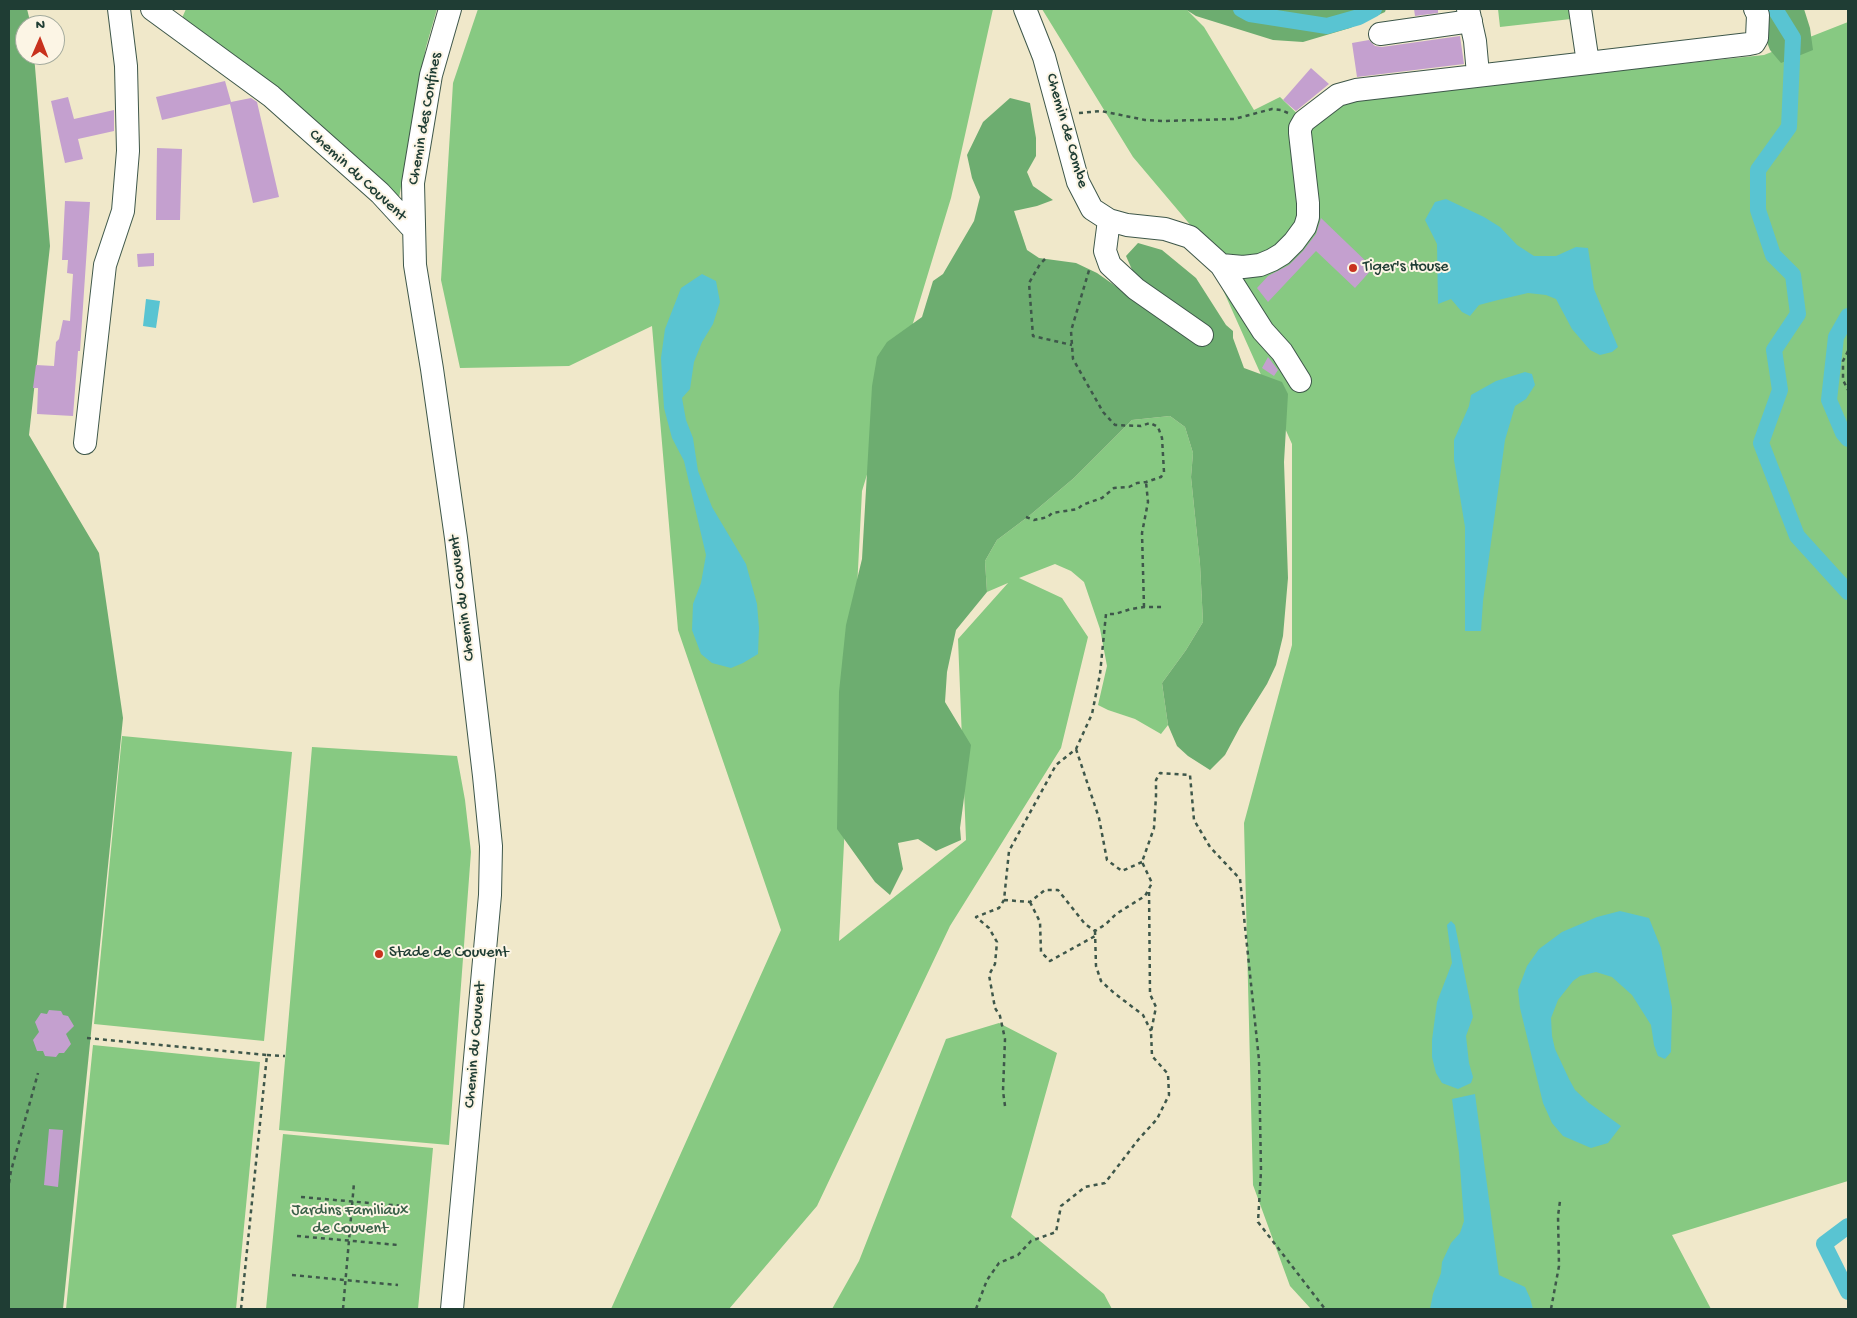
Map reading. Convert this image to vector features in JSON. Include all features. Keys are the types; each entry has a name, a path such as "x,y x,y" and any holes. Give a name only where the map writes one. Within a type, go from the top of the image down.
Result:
{"street":[{"path":"85,443 105,265 123,211 128,151 126,66 119,9"},
{"name":"Chemin du Couvent","path":"152,9 271,96 380,193 414,230 415,265 456,538 491,846 490,894 452,1309"},
{"name":"Chemin des Confines","path":"414,230 413,183 431,75 450,9"},
{"name":"Chemin de Combe","path":"1025,9 1044,57 1078,182 1092,209 1109,220 1164,228 1190,237 1221,265 1263,331 1282,352 1300,381"},
{"path":"1580,9 1588,63"},
{"path":"1221,265 1243,267 1272,260 1282,254 1294,242 1305,227 1308,217 1308,203 1300,128 1304,121 1338,95 1348,91 1478,74 1754,43 1758,38 1759,30 1756,9"},
{"path":"1380,34 1470,15 1478,74"},
{"path":"1109,220 1105,251 1110,265 1136,290 1202,335"}],"path":[{"path":"1060,115 1094,111 1145,120 1234,119 1272,109 1281,110 1288,114 1300,128"},
{"path":"1026,517 1034,520 1048,518 1052,513 1078,509 1082,505 1102,498 1114,488 1129,487 1137,483 1146,482 1161,477 1164,472 1162,438 1158,427 1150,423 1133,426 1115,425 1103,412 1073,359 1071,332 1091,265 1105,251"},
{"path":"1045,259 1040,264 1029,284 1033,336 1072,345"},
{"path":"1848,351 1843,362 1843,380 1848,390"},
{"path":"1144,607 1142,533 1148,502 1146,482"},
{"path":"1005,1106 1003,1091 1005,1039 1000,1016 995,1008 989,975 995,964 997,942 988,928 976,917 999,908 1004,900 1009,851 1056,765 1076,749 1092,714 1100,674 1106,614 1115,614 1144,607 1166,607"},
{"path":"1076,749 1099,818 1107,860 1122,871 1142,862"},
{"path":"1096,931 1116,914 1145,896 1152,883 1142,862 1154,828 1156,780 1160,773 1190,775 1194,820 1210,848 1240,879 1259,1060 1261,1171 1258,1222 1325,1309"},
{"path":"976,1309 987,1280 999,1263 1018,1255 1031,1241 1056,1232 1061,1206 1085,1187 1105,1183 1138,1140 1157,1120 1169,1095 1168,1074 1152,1056 1151,1032 1156,1007 1150,994 1149,888"},
{"path":"1004,900 1030,902 1045,890 1058,890 1085,924 1096,931"},
{"path":"1030,902 1040,922 1041,952 1050,961 1096,936"},
{"path":"1096,931 1096,966 1101,981 1143,1015 1151,1032"},
{"path":"87,1038 285,1056"},
{"path":"241,1309 267,1055"},
{"path":"9,1183 38,1073"},
{"path":"343,1309 354,1183"},
{"path":"301,1197 404,1206"},
{"path":"1551,1309 1559,1266 1558,1216 1560,1201"},
{"path":"297,1236 398,1245"},
{"path":"292,1275 398,1285"}],"green space":[{"path":"9,9 27,9 28,15 15,15 15,65 35,65 50,246 29,435 99,553 123,718 63,1309 9,1309"},
{"path":"186,9 437,9 426,47 399,198 182,18"},
{"path":"478,9 993,9 951,198 862,491 839,941 966,840 958,639 1008,583 987,592 985,561 997,540 1074,478 1132,420 1170,416 1185,427 1193,453 1191,477 1200,564 1203,622 1186,650 1162,683 1168,725 1161,734 1135,719 1098,705 1107,666 1100,629 1084,582 1071,571 1055,564 1019,578 1062,598 1088,637 1061,748 950,926 817,1206 729,1309 611,1309 781,930 678,630 652,326 569,366 460,368 441,280 453,83"},
{"path":"1042,9 1186,9 1204,27 1254,110 1280,97 1311,127 1354,98 1764,55 1848,22 1848,1181 1672,1235 1711,1309 1311,1309 1290,1286 1253,1185 1244,823 1292,645 1292,444 1198,234 1133,157"},
{"path":"1185,9 1386,9 1385,12 1350,28 1303,42 1273,40 1196,16"},
{"path":"1498,9 1569,9 1571,19 1500,27"},
{"path":"1754,9 1804,9 1810,28 1813,50 1781,63 1770,50"},
{"path":"1010,98 1030,103 1036,138 1036,156 1027,172 1033,186 1053,200 1014,211 1027,250 1039,258 1076,263 1097,273 1124,292 1133,272 1126,256 1138,243 1162,250 1196,278 1226,325 1233,331 1233,338 1244,368 1282,382 1288,394 1284,462 1288,578 1283,636 1276,665 1267,684 1225,755 1210,770 1188,756 1177,746 1168,725 1162,683 1186,650 1203,622 1200,564 1191,477 1193,453 1185,427 1170,416 1132,420 1074,478 997,540 985,561 987,592 956,630 947,672 945,702 971,745 960,828 961,840 936,851 918,839 898,843 903,869 890,895 875,882 837,829 839,692 846,625 862,559 872,386 877,357 887,342 922,317 933,281 943,274 974,221 980,197 972,178 967,155 983,122"},
{"path":"122,736 292,752 264,1041 94,1024"},
{"name":"Stade de Couvent","path":"312,747 457,756 465,800 471,852 449,1145 279,1130"},
{"path":"999,1023 1057,1053 1011,1217 1104,1294 1112,1309 832,1309 859,1261 946,1039"},
{"path":"93,1045 260,1062 236,1309 66,1309"},
{"name":"Jardins Familiaux de Couvent","path":"283,1134 433,1148 418,1309 266,1309"}],"water":[{"path":"1446,199 1484,217 1500,227 1517,245 1534,256 1556,256 1576,247 1588,248 1594,289 1618,347 1612,352 1600,355 1590,350 1572,329 1556,299 1546,295 1528,293 1479,305 1470,316 1462,312 1451,299 1438,304 1437,244 1425,220 1435,202"},
{"path":"702,274 716,281 720,302 713,324 702,342 694,362 690,389 682,398 686,420 693,438 698,471 712,507 746,564 757,604 759,628 758,654 731,668 712,663 701,654 692,630 693,604 701,583 706,555 684,461 672,438 664,408 661,358 665,329 681,288"},
{"path":"146,299 160,301 156,328 143,326"},
{"path":"1525,372 1532,374 1535,385 1526,399 1515,406 1505,440 1483,601 1481,631 1465,631 1465,527 1454,460 1454,440 1469,406 1471,395 1496,381"},
{"path":"1620,911 1649,918 1661,948 1672,1007 1671,1052 1665,1059 1658,1056 1651,1025 1632,995 1612,977 1596,972 1580,976 1573,981 1558,1000 1551,1018 1555,1049 1575,1090 1589,1103 1621,1126 1608,1143 1591,1148 1563,1136 1552,1123 1543,1103 1520,1008 1518,990 1527,966 1539,949 1562,932 1597,917"},
{"path":"1451,921 1455,925 1473,1017 1466,1036 1469,1063 1473,1077 1471,1083 1458,1089 1442,1083 1436,1073 1432,1057 1432,1040 1437,1002 1452,963 1447,925"},
{"path":"1475,1094 1499,1275 1525,1287 1533,1309 1430,1309 1433,1294 1441,1273 1442,1262 1451,1243 1460,1233 1464,1221 1459,1153 1452,1099"}],"building":[{"path":"1414,9 1438,9 1438,13 1415,16"},
{"path":"1460,36 1464,64 1357,77 1352,43 1369,40 1375,46 1382,47"},
{"path":"1311,68 1329,84 1296,111 1283,100"},
{"path":"225,81 231,102 251,98 257,102 279,197 253,203 230,104 162,120 156,97"},
{"path":"68,97 74,119 114,110 114,131 78,139 83,159 65,163 51,101"},
{"path":"157,148 182,149 180,220 156,220"},
{"path":"65,201 90,202 80,351 78,351 73,416 37,414 38,388 33,388 36,365 54,366 56,342 59,339 63,320 70,321 73,274 67,273 68,260 62,260"},
{"path":"1321,218 1373,268 1355,288 1316,251 1268,302 1257,288 1268,276 1289,265 1303,251 1316,234"},
{"path":"154,253 154,266 138,267 137,254"},
{"path":"1268,357 1278,370 1274,376 1262,368"},
{"path":"49,1010 61,1011 63,1015 68,1016 74,1026 66,1034 71,1044 64,1053 59,1053 56,1057 45,1056 43,1051 37,1051 33,1040 39,1032 35,1022 41,1013 47,1014"},
{"path":"49,1129 63,1130 58,1187 44,1185"}],"waterway":[{"path":"1241,9 1250,14 1327,26 1359,17 1374,9"},
{"path":"1775,9 1793,38 1789,127 1758,170 1758,210 1773,255 1793,275 1798,314 1774,350 1780,390 1761,443 1797,536 1848,592"},
{"path":"1848,316 1836,337 1829,400 1843,433 1848,439"},
{"path":"1848,1226 1824,1244 1848,1292"}],"place":[{"name":"Tiger's House","path":"1353,268"},
{"name":"Stade de Couvent","path":"379,954"}]}
